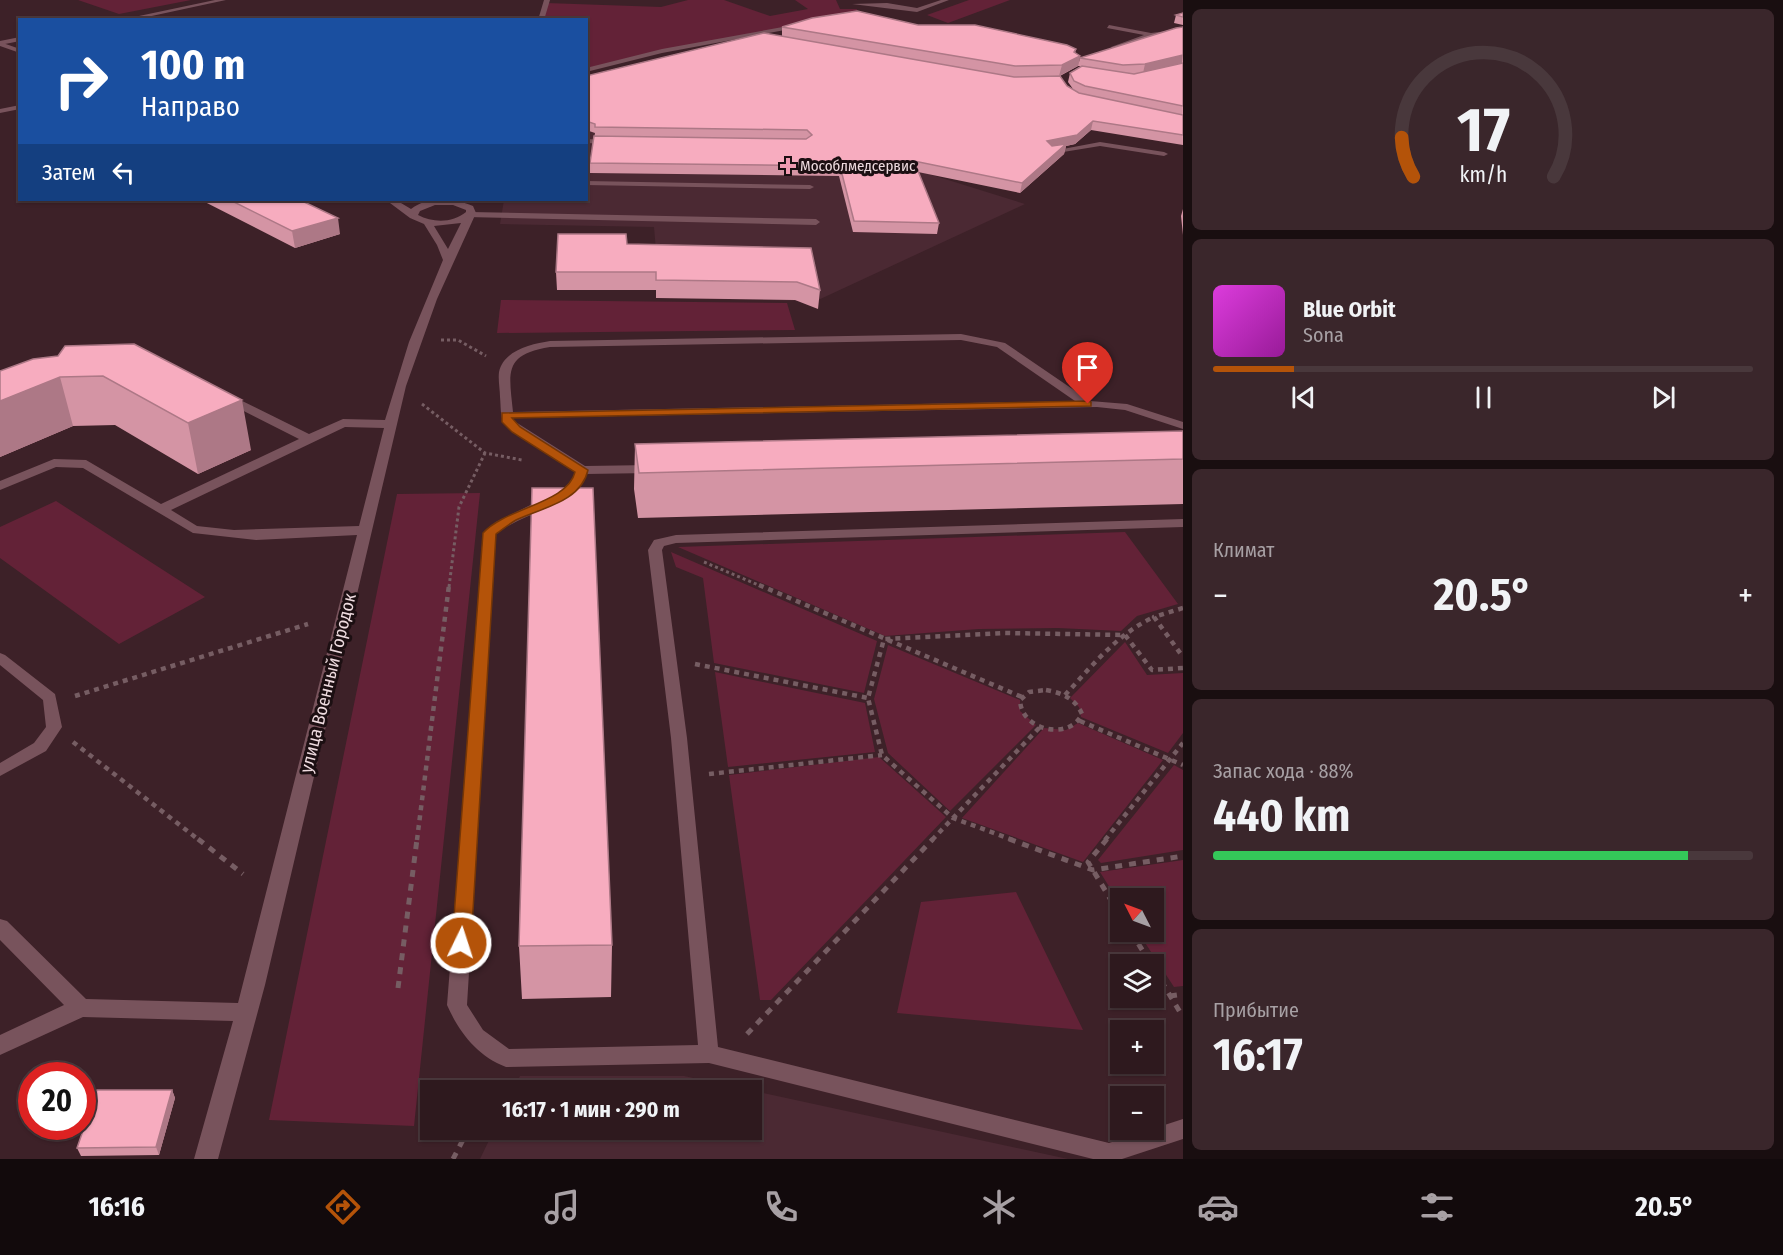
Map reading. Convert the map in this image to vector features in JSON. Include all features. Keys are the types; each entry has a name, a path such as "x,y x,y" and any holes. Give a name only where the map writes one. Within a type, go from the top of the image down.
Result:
{"street":[{"path":"0,43 18,50"},
{"path":"0,111 18,107"},
{"path":"393,201 417,219 427,222 455,222 471,213 465,205 448,201 422,206 413,214"},
{"name":"улица Военный Городок","path":"206,1159 247,1012 400,386 415,339 447,259 477,201"},
{"path":"427,222 442,245 447,259"},
{"path":"217,392 309,439"},
{"path":"161,509 343,423 391,423"},
{"path":"0,486 54,463 86,464 193,528 211,533 235,535 365,530"},
{"path":"0,927 81,1008"},
{"path":"0,1046 81,1008 247,1012"}],"lane":[{"path":"132,18 223,0"},
{"path":"542,18 547,0"},
{"path":"855,5 887,5 917,10 946,0"},
{"path":"588,70 662,51 802,25"},
{"path":"1109,27 1151,35"},
{"path":"1102,52 1151,35 1167,31 1183,31"},
{"path":"748,35 769,39"},
{"path":"0,43 18,39"},
{"path":"588,141 621,142"},
{"path":"1051,152 1100,144 1164,154"},
{"path":"588,183 810,187"},
{"path":"471,213 816,222"},
{"path":"664,468 582,470 516,430 507,422 506,366 518,354 528,349 550,344 961,337 1001,345 1088,404"},
{"path":"506,415 1088,404 1127,407 1183,426"},
{"path":"582,470 579,482 569,491 545,504 509,518 490,533 458,1005 465,1025 482,1042 506,1058 709,1054 1108,1156 1183,1129"},
{"path":"709,1054 684,777 671,659 655,550 659,543 666,540 1183,523"},
{"path":"0,658 50,698 54,727 40,747 0,770"}],"path":[{"path":"415,339 458,340 506,366"},
{"path":"400,386 485,453 528,461"},
{"path":"398,988 459,507 485,453"},
{"path":"702,561 1022,697"},
{"path":"1064,695 1125,635 1142,622 1183,608"},
{"path":"1154,617 1183,657"},
{"path":"51,704 308,624"},
{"path":"884,639 1020,631 1125,635 1152,670 1183,668"},
{"path":"884,639 868,698 882,755 953,818 1093,870 1183,856"},
{"path":"671,659 868,698"},
{"path":"1040,690 1064,695 1079,707 1082,714 1080,721 1066,730 1040,727 1030,722 1020,711 1019,704 1022,697 1029,692 1040,690"},
{"path":"1080,721 1183,765"},
{"path":"54,727 243,874"},
{"path":"709,1054 746,1036 1040,727"},
{"path":"1110,898 1088,862 1183,743"},
{"path":"684,777 882,755"},
{"path":"1164,986 1183,1017"},
{"path":"1170,996 1183,994"},
{"path":"453,1159 463,1140"}],"shaded area":[{"path":"78,0 191,0 119,14"},
{"path":"688,0 724,0 770,16 808,9 795,0 836,0 840,9 857,9 856,16 662,51 588,70 588,18 542,18 546,3 661,7"},
{"path":"969,0 1010,0 948,23 927,15"},
{"path":"588,84 916,170 1025,204 816,301 656,298 657,262 654,227 500,224 504,201 588,201"},
{"path":"501,300 787,303 795,330 497,333"},
{"path":"480,493 414,1126 269,1120 397,494"},
{"path":"56,501 205,597 119,644 0,558 0,527"},
{"path":"1125,532 1178,604 1137,616 1121,631 1058,628 979,629 885,636 678,547"},
{"path":"671,552 877,641 864,693 714,663 703,578 676,567"},
{"path":"1125,642 1147,675 1183,673 1183,733 1168,753 1081,717 1079,707 1070,698"},
{"path":"888,645 1020,700 1020,711 1036,725 950,811 888,753 874,699"},
{"path":"715,672 865,703 875,752 728,767"},
{"path":"1078,723 1163,760 1083,862 962,818 1044,728 1066,730"},
{"path":"879,757 946,817 771,1000 760,1000 729,775"},
{"path":"1174,765 1183,770 1183,850 1101,863 1098,860"},
{"path":"1183,860 1183,986 1174,987 1164,972 1164,954 1152,954 1145,942 1164,942 1164,888 1110,888 1100,872"},
{"path":"1016,892 1083,1030 897,1013 921,902"},
{"path":"520,1076 684,1076 703,1080 518,1080"},
{"path":"762,1093 1068,1159 480,1159 489,1140 762,1140"}],"building":[{"path":"857,11 918,25 975,25 1067,45 1076,49 1074,52 1080,56 1062,65 1015,66 782,27 812,18"},
{"path":"1183,27 1183,55 1145,64 1123,65 1080,58 1176,28"},
{"path":"764,33 1014,77 1060,76 1067,86 1079,93 1183,115 1183,135 1093,121 1077,135 1047,141 1052,146 1066,144 1022,183 914,161 939,223 854,221 840,166 590,163 594,136 806,139 812,135 807,130 595,127 595,124 588,122 588,76"},
{"path":"1183,63 1183,106 1085,86 1074,81 1070,73 1082,66 1134,74"},
{"path":"232,201 302,201 338,218 292,231"},
{"path":"558,234 626,234 627,244 811,248 820,290 797,282 656,280 656,272 556,272"},
{"path":"134,344 242,400 188,423 103,376 60,377 0,401 0,371 33,359 58,356 65,346"},
{"path":"1183,431 1183,459 639,473 635,444"},
{"path":"532,488 593,488 612,945 519,946"},
{"path":"97,1090 172,1090 156,1147 77,1148 80,1140 96,1140"}],"place":[{"name":"Мособлмедсервис","path":"788,166"}],"route":[{"path":"461,943 490,533 509,518 545,504 569,491 579,482 582,470 516,430 507,422 506,415 1088,404"}]}
